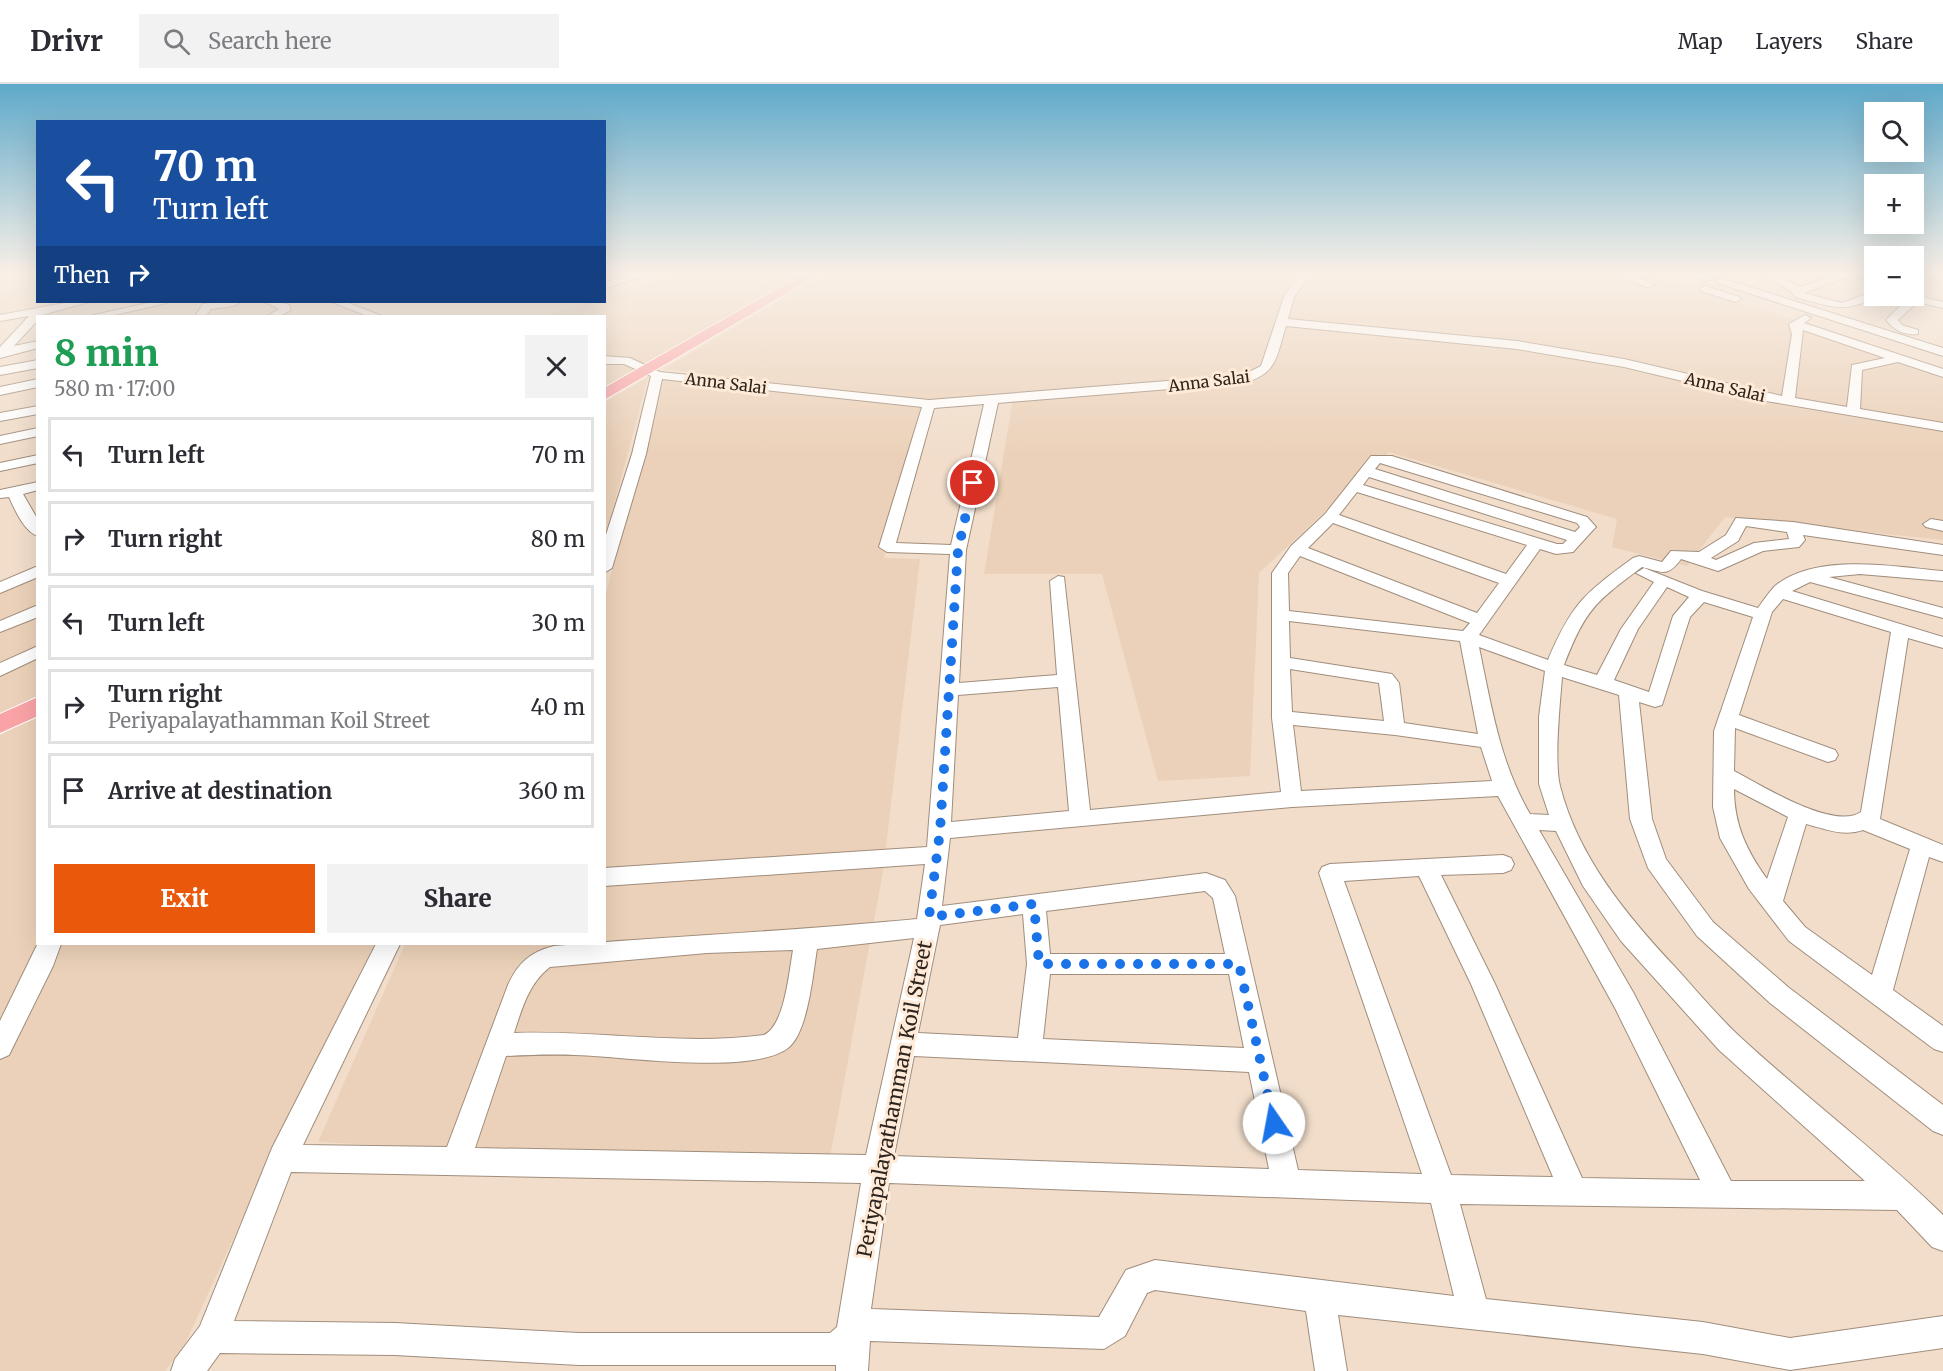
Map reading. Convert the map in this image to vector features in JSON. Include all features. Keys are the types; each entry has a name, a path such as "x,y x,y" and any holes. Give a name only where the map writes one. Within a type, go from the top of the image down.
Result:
{"main road":[{"path":"606,394 653,373 716,334"},
{"path":"0,725 36,706"}],"street":[{"path":"1,351 19,334"},
{"name":"Anna Salai","path":"606,360 621,358 653,373 929,404 1076,394 1255,376 1267,368 1277,334"},
{"name":"Anna Salai","path":"1404,334 1516,345 1624,363 1788,401 1943,427"},
{"path":"1788,401 1798,334"},
{"path":"1832,334 1898,358 1939,369"},
{"path":"1887,334 1943,352"},
{"path":"1922,334 1943,340"},
{"path":"1842,352 1890,335"},
{"path":"1,351 36,344"},
{"path":"1853,411 1856,368 1898,358"},
{"path":"0,371 36,364"},
{"path":"606,561 639,453 653,373"},
{"path":"0,391 36,383"},
{"name":"Periyapalayathamman Koil Street","path":"852,1371 852,1334 877,1169 928,922 937,855 958,550 992,399"},
{"path":"929,404 887,547 958,550"},
{"path":"0,417 36,410"},
{"path":"0,440 36,432"},
{"path":"0,467 36,459"},
{"path":"1293,800 1282,718 1280,573 1297,549 1330,517 1376,459 1388,459 1582,520 1588,527 1563,550 1536,544 1355,487"},
{"path":"36,486 7,493 36,528"},
{"path":"1330,517 1507,580"},
{"path":"1694,558 1702,557 1732,538 1742,521 1943,550"},
{"path":"1793,527 1795,543 1760,546 1730,558 1718,566 1677,554 1666,568 1642,561 1592,596 1572,623 1554,668 1549,717 1549,784 1563,823 1591,880 1629,934 1728,1042 1904,1196 1943,1236"},
{"path":"1536,544 1507,580 1474,629 1489,742 1504,788 1624,1000 1723,1195"},
{"path":"1297,549 1554,668 1663,703 1682,616 1699,595"},
{"path":"1629,568 1699,595 1763,615"},
{"path":"1943,576 1860,569 1836,570 1809,576 1779,592 1763,615 1724,731 1726,825 1732,840 1771,903 1797,934 1943,1041"},
{"path":"0,588 36,572"},
{"path":"1809,576 1943,613"},
{"path":"1058,581 1080,817"},
{"path":"1603,683 1623,636 1643,605 1664,581"},
{"path":"1779,592 1943,643"},
{"path":"0,627 36,611"},
{"path":"1281,615 1474,629"},
{"path":"1724,776 1803,815 1839,825 1850,826 1871,816 1899,630"},
{"path":"0,670 36,652"},
{"path":"1282,662 1385,678 1390,683 1395,728"},
{"path":"948,690 1067,680"},
{"path":"1628,691 1641,819 1656,862 1705,929 1779,994 1943,1122"},
{"path":"1282,718 1395,728 1489,742"},
{"path":"1728,718 1828,755"},
{"path":"940,831 1293,800 1504,788"},
{"path":"1771,903 1797,819 1803,815"},
{"path":"1864,821 1932,849 1879,995"},
{"path":"1523,822 1563,823"},
{"path":"606,877 937,855"},
{"path":"1474,1314 1442,1189 1330,873 1503,864"},
{"path":"1426,867 1483,984 1574,1192"},
{"path":"456,1161 508,1013 531,968 543,959 574,949 807,940 1034,904 1206,882 1217,886 1224,896 1287,1184"},
{"path":"1029,1052 1039,964 1034,904"},
{"path":"498,1045 577,1043 689,1049 754,1048 772,1045 780,1040 790,1024 807,940"},
{"path":"0,1047 41,966 49,945"},
{"path":"187,1371 212,1336 282,1158 388,945"},
{"path":"1039,964 1239,964"},
{"path":"902,1044 1029,1052 1261,1061"},
{"path":"282,1158 877,1169 1442,1189 1904,1196"},
{"path":"212,1336 395,1339 579,1349 836,1349 852,1334 870,1325 1104,1333 1114,1325 1137,1281 1155,1275 1320,1297 1703,1338 1790,1354 1943,1332"},
{"path":"1320,1297 1331,1371"}],"shaded area":[{"path":"606,334 704,334 606,392"},
{"path":"723,334 1838,334 1943,368 1943,540 1725,517 1687,566 1612,547 1617,519 1389,452 1259,573 1250,776 1158,781 1102,574 984,574 1013,399 894,399 664,369"},
{"path":"648,377 606,535 606,401"},
{"path":"663,378 923,408 884,558 920,559 883,872 828,1168 318,1142 405,945 606,945 606,593"},
{"path":"36,578 36,700 0,719 0,594"},
{"path":"36,715 36,945 374,945 278,1141 185,1344 165,1371 0,1371 0,735"}],"route":[{"path":"973,483 958,550 940,831 929,917 1034,904 1036,952 1039,964 1239,964 1274,1123"}]}
